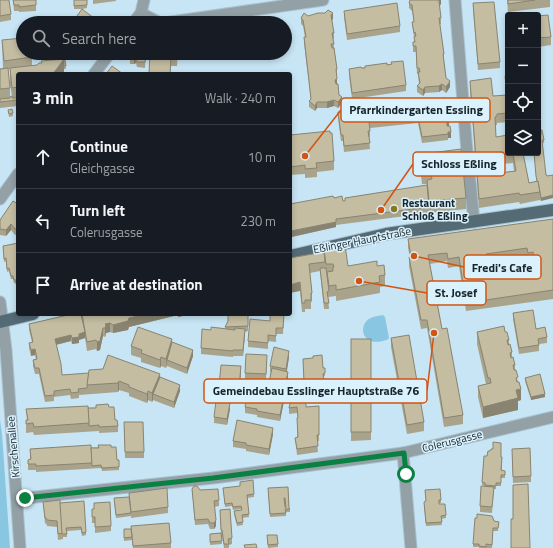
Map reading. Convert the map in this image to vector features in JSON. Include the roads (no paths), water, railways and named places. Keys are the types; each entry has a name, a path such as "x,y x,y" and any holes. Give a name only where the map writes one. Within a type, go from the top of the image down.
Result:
{"main road":[{"name":"Eßlinger Hauptstraße","path":"292,256 386,234 553,210"},
{"path":"2,322 25,316"}],"street":[{"path":"138,16 141,12 144,0"},
{"path":"212,16 323,0"},
{"path":"455,0 474,222"},
{"path":"141,12 148,16"},
{"path":"96,72 105,60"},
{"path":"0,198 16,177"},
{"name":"Kirschenallee","path":"0,302 20,548"},
{"name":"Colerusgasse","path":"17,499 213,478 404,453 553,417"},
{"path":"404,453 411,548"}],"place":[{"name":"Pfarrkindergarten Essling","path":"305,156"},
{"name":"Restaurant Schloß Eßling","path":"394,209"},
{"name":"Schloss Eßling","path":"381,210"},
{"name":"Fredi's Cafe","path":"414,256"},
{"name":"St. Josef","path":"359,281"},
{"name":"Gemeindebau Esslinger Hauptstraße 76","path":"434,333"}]}
